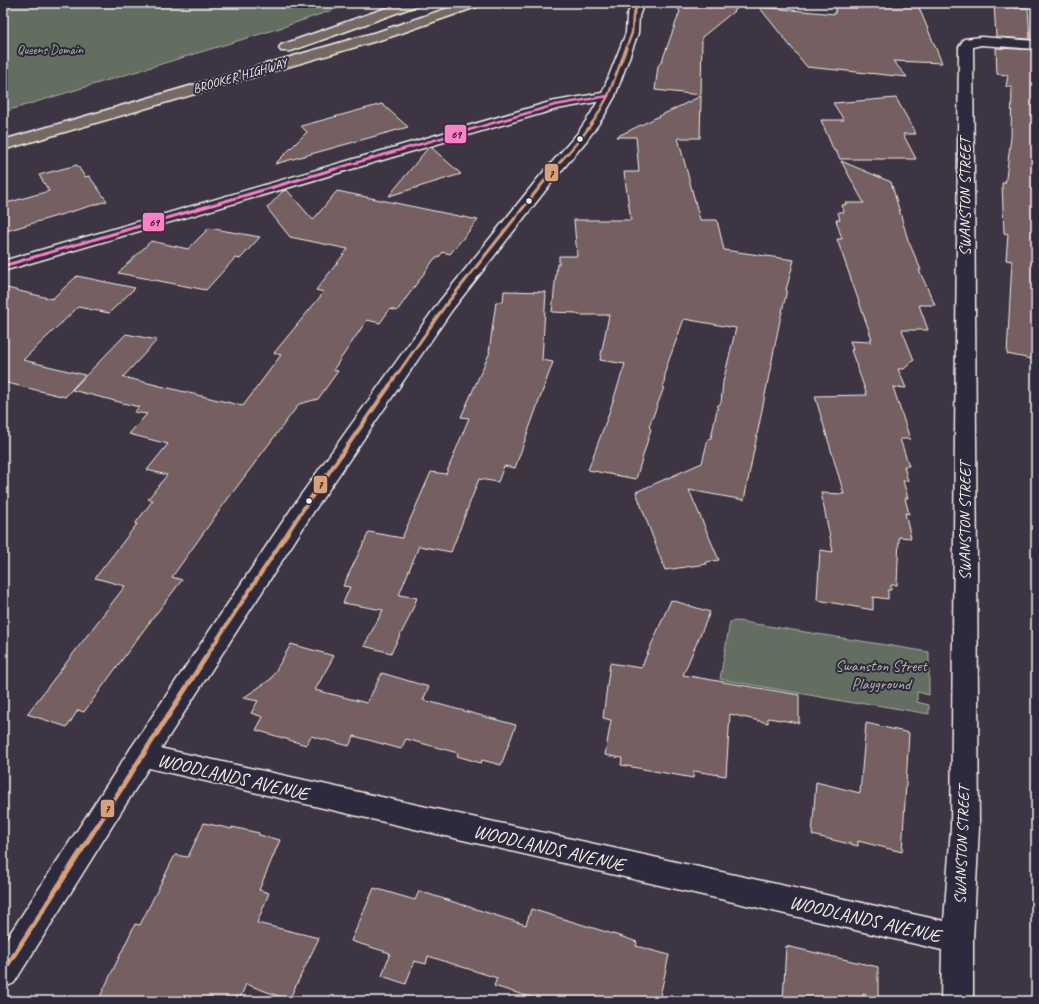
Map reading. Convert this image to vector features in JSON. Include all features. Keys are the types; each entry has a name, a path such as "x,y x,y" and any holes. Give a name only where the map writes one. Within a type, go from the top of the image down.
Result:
{"highway":[{"name":"BROOKER HIGHWAY","path":"274,52 412,3"},
{"path":"394,10 426,3"},
{"name":"BROOKER HIGHWAY","path":"3,145 377,36 475,3"},
{"name":"BROOKER HIGHWAY","path":"26,125 260,57"}],"street":[{"path":"3,972 141,756 306,505 445,306 546,179 582,137 597,116 608,96 632,33 633,16 637,4 609,3"},
{"name":"SWANSTON STREET","path":"957,1001 958,939 965,828 966,47 969,42 981,41 1036,45"},
{"path":"3,266 556,105 608,96"},
{"name":"WOODLANDS AVENUE","path":"141,756 958,939"}],"green space":[{"name":"Queens Domain","path":"3,3 353,3 280,28 3,112"},
{"name":"Swanston Street Playground","path":"737,621 929,652 929,695 917,692 917,702 929,705 929,714 859,702 859,704 720,679 730,622"}],"building":[{"path":"673,3 744,3 702,37 701,95 655,90 658,66 662,61 680,11"},
{"path":"836,3 917,3 942,63 893,61 907,77 807,67 759,7 835,14"},
{"path":"994,3 1013,3 1015,8 1028,8 1030,39 996,37"},
{"path":"996,48 1036,50 1036,360 1007,354 1012,261 1006,260 1008,234 1004,233 1002,183 1005,183 1006,178 1011,137 1012,87 1006,87 1008,75 997,74"},
{"path":"701,96 700,138 678,138 700,220 717,220 724,250 794,260 786,290 744,500 689,490 719,560 706,562 707,564 665,570 636,492 702,463 708,439 711,438 718,405 721,403 723,382 736,328 684,319 666,368 663,390 649,427 651,429 636,479 588,470 625,364 600,360 609,315 579,315 576,313 552,312 559,256 577,256 574,220 631,220 624,172 639,172 636,137 616,137"},
{"path":"896,98 916,134 903,134 916,159 840,159 836,151 834,151 821,120 844,120 833,103"},
{"path":"382,104 408,127 275,164 307,132 301,126"},
{"path":"431,147 461,174 389,196 428,148"},
{"path":"841,161 891,182 908,240 921,270 919,270 935,305 919,305 928,330 902,330 914,360 904,369 898,369 906,388 893,387 910,439 900,439 909,466 904,466 908,481 903,481 908,498 905,498 909,514 905,513 911,538 899,537 897,585 891,585 891,590 888,590 888,599 873,597 873,610 817,600 820,550 833,552 821,493 844,494 815,396 867,395 851,350 853,350 850,341 871,342 870,339 872,339 837,239 842,239 836,220 840,220 838,212 844,212 842,205 845,205 845,203 864,203"},
{"path":"77,165 85,177 89,176 107,201 3,232 3,204 49,191 39,175"},
{"path":"287,190 313,220 337,191 478,220 450,254 443,252 438,258 435,258 397,311 390,309 380,323 367,320 333,370 338,371 318,399 299,404 224,504 172,577 182,580 84,712 78,710 67,727 27,714 125,586 95,578 137,524 135,524 153,500 148,499 167,475 147,470 168,444 129,434 147,414 134,412 139,407 72,390 126,334 157,340 123,377 243,406 281,355 274,353 324,292 316,290 348,249 290,237 267,208 283,191"},
{"path":"209,228 260,237 240,259 235,258 206,290 118,273 151,241 188,249"},
{"path":"77,276 135,288 109,313 78,307 23,360 85,375 65,397 3,382 3,287 52,299"},
{"path":"504,291 546,292 542,360 553,362 515,468 504,466 498,482 479,479 451,552 419,546 399,595 417,598 408,620 391,653 364,646 383,610 343,603 350,587 343,586 369,532 402,538 431,472 446,474 469,418 461,417 490,352 496,302 503,302"},
{"path":"671,600 710,612 683,675 799,695 799,723 768,718 768,723 730,714 726,776 694,771 693,778 621,765 622,758 605,755 611,720 603,718 610,663 641,668"},
{"path":"291,644 334,656 315,690 367,703 382,673 429,687 423,700 516,725 501,765 482,760 481,763 457,756 458,753 406,739 401,749 354,736 349,746 311,736 306,745 256,730 263,717 251,713 258,701 243,698 271,679"},
{"path":"866,723 909,733 902,852 858,841 858,846 812,835 816,782 860,793"},
{"path":"204,823 259,833 259,835 280,840 259,890 269,893 257,923 319,938 289,1000 246,984 239,1001 98,1001 135,924 140,925 175,855 188,857"},
{"path":"374,888 415,900 419,891 526,925 531,909 637,942 636,946 669,955 659,1001 543,1001 494,986 497,978 428,956 426,964 414,961 406,984 382,976 390,953 351,941"},
{"path":"786,946 878,967 878,998 863,994 863,1001 783,1001"}],"transit line":[{"name":"7","path":"3,972 141,756 306,505 445,306 546,179 582,137 597,116 608,96 632,33 633,16 638,3"},
{"name":"69","path":"3,266 555,105 608,96"}]}
